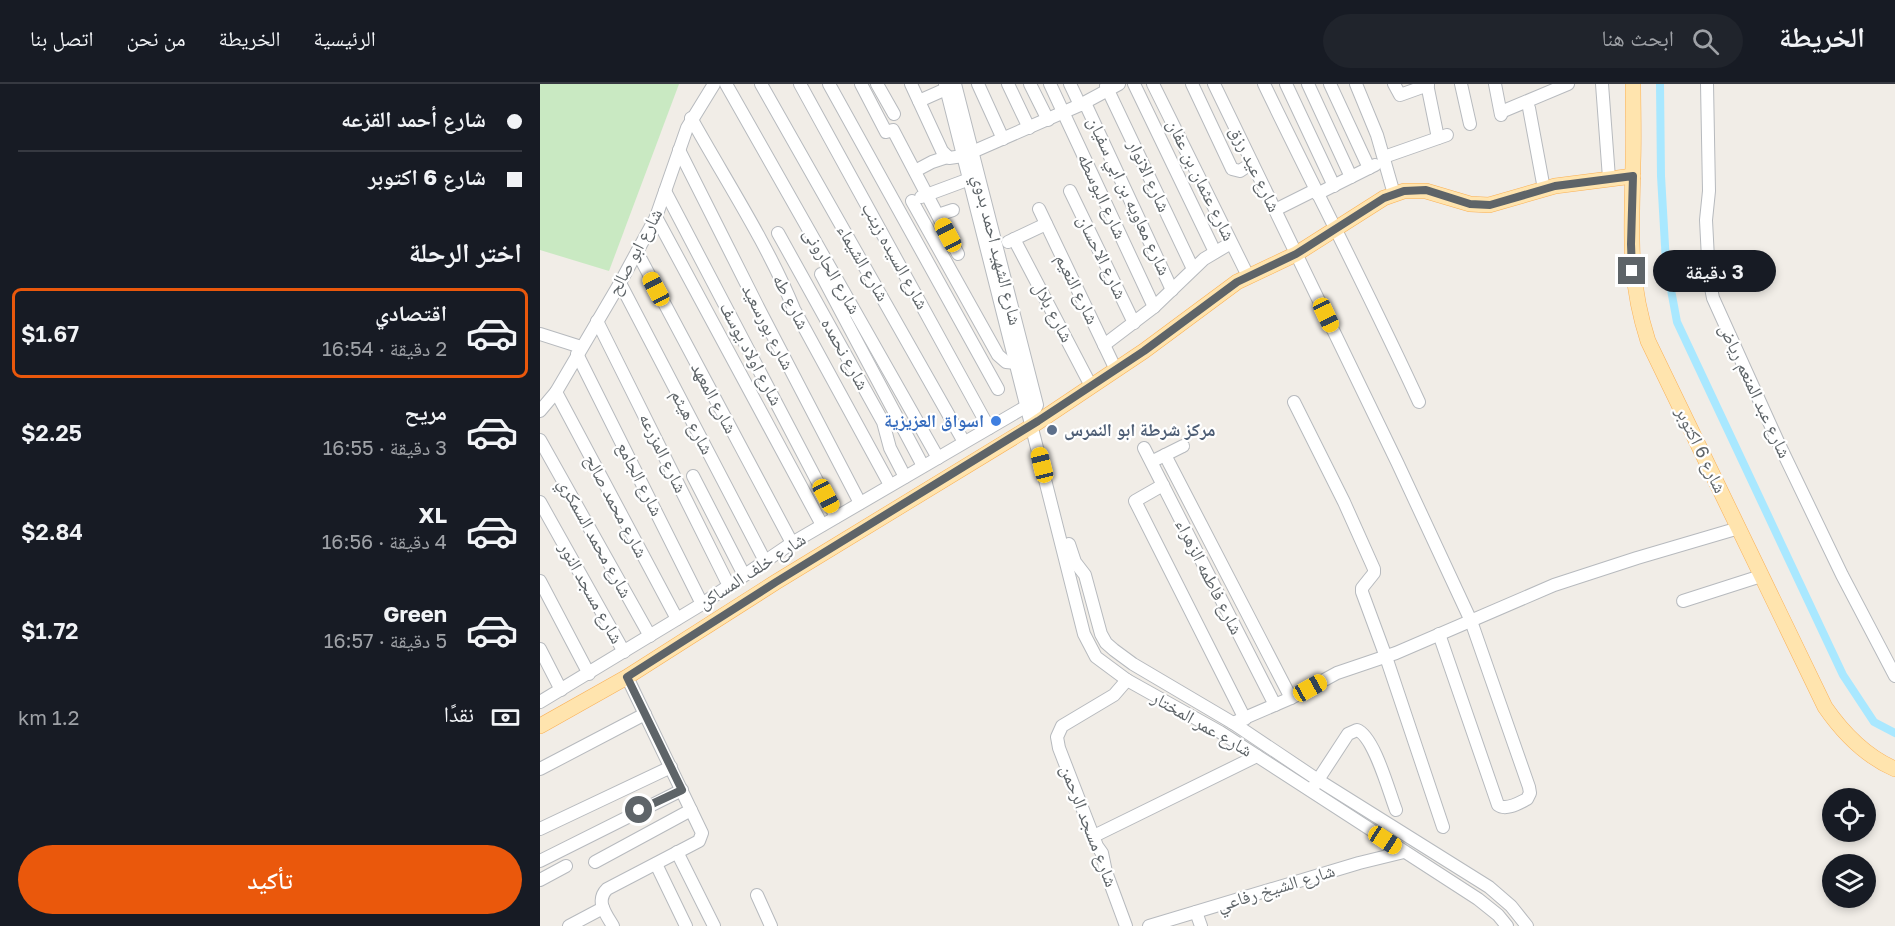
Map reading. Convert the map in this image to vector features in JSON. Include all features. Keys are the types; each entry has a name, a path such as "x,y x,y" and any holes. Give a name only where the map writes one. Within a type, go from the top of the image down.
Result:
{"main road":[{"name":"شارع 6 اكتوبر","path":"1633,84 1632,262 1635,295 1656,360 1825,707 1853,742 1871,756 1895,769"},
{"path":"540,726 627,677 776,582 1029,414 1091,386 1192,317 1227,288 1296,254 1394,194 1426,190 1470,204 1490,205 1544,189 1633,176"}],"street":[{"name":"شارع ابو صالح","path":"540,411 556,392 656,217 691,118 714,84"},
{"name":"شارع الحارونى","path":"726,84 938,458"},
{"name":"شارع الشيماء","path":"761,84 964,442"},
{"name":"شارع السيده زينب","path":"800,84 989,428"},
{"path":"829,84 998,389"},
{"path":"861,84 886,132 894,130 958,254"},
{"path":"877,84 894,114"},
{"path":"911,84 942,138 947,157"},
{"path":"978,84 1003,139"},
{"path":"1008,84 1029,128"},
{"path":"1030,84 1048,120"},
{"name":"شارع البوسطه","path":"1050,84 1154,307"},
{"name":"شارع معاويه بن ابي سفيان","path":"1070,84 1083,104 1172,290"},
{"path":"1134,84 1215,252"},
{"name":"شارع عثمان بن عفان","path":"1154,84 1248,276"},
{"path":"1192,84 1232,169 1238,171 1252,163"},
{"name":"شارع عيد رزق","path":"1214,84 1397,462 1471,621 1529,788 1530,793 1527,799 1503,808 1498,805 1439,634"},
{"path":"1264,84 1373,303 1419,402"},
{"path":"1286,84 1334,186"},
{"path":"1308,84 1351,177"},
{"path":"1330,84 1369,168"},
{"path":"1356,84 1373,123 1394,194"},
{"path":"1275,210 1334,186 1384,158 1442,136 1427,85 1400,95 1394,84"},
{"path":"1461,84 1470,124"},
{"path":"1495,84 1501,113 1568,84"},
{"path":"1602,84 1609,178"},
{"name":"شارع عبد المنعم رياض","path":"1707,84 1709,190 1706,220 1709,278 1713,298 1782,451 1842,575 1895,676"},
{"path":"919,101 949,86"},
{"name":"شارع الشهيد احمد بدوي","path":"949,86 992,249 1037,405 1029,414 992,249"},
{"path":"915,171 947,157 952,159 968,154 1048,120 1083,104 1111,86"},
{"name":"شارع الانوار","path":"1111,86 1193,269"},
{"path":"1529,108 1544,189"},
{"name":"شارع طه","path":"691,118 752,225 794,309 890,485"},
{"name":"شارع بورسعيد","path":"679,150 860,503"},
{"path":"898,208 974,177"},
{"name":"شارع اولاد يوسف","path":"665,191 836,516"},
{"name":"شارع الاحسان","path":"1070,191 1134,323"},
{"path":"912,201 998,356 1006,362 1016,363"},
{"name":"شارع النعيم","path":"1039,209 1116,370"},
{"path":"938,215 953,210"},
{"path":"656,217 822,525"},
{"path":"992,249 1046,224"},
{"name":"شارع نحمده","path":"778,233 883,422 890,448 905,477"},
{"name":"شارع بلال","path":"1014,239 1091,386"},
{"path":"1104,345 1154,307 1193,269 1231,243"},
{"name":"شارع المعهد","path":"637,252 792,543"},
{"path":"821,274 923,466"},
{"name":"شارع هيثم","path":"620,283 765,561"},
{"name":"شارع المزرعه","path":"597,321 729,585"},
{"path":"540,334 579,350"},
{"name":"شارع الجامع","path":"579,350 702,604"},
{"name":"شارع محمد صالح","path":"556,392 677,619"},
{"path":"1294,402 1344,502 1374,569 1374,573 1362,588 1443,826"},
{"name":"شارع خلف المساكن","path":"540,702 702,604 836,516 989,428 1029,414"},
{"name":"شارع عمر المختار","path":"1029,414 1087,643 1103,663 1127,680 1229,724 1257,756 1284,766 1404,852 1451,872 1507,926"},
{"name":"شارع محمد السمكري","path":"540,440 650,636"},
{"path":"1151,462 1183,446"},
{"name":"شارع فاطمه الزهراء","path":"1144,448 1210,582 1275,705"},
{"path":"1165,455 1291,698"},
{"path":"693,476 744,575"},
{"path":"1163,485 1135,501 1229,724"},
{"name":"شارع مسجد النور","path":"540,502 624,652"},
{"path":"1057,524 1067,539 1075,562 1084,572 1099,629 1106,643 1133,664 1229,724 1284,766"},
{"path":"1229,724 1291,698 1337,673 1386,657 1554,585 1739,528"},
{"path":"1683,601 1761,576"},
{"path":"540,581 589,674"},
{"path":"540,649 561,690"},
{"path":"613,926 601,901 602,894 607,889 702,838 702,833 682,790 627,677"},
{"name":"شارع مسجد الرحمن","path":"1126,926 1106,872 1102,854 1058,743 1062,726 1114,695 1127,680"},
{"path":"540,769 645,714"},
{"path":"1396,810 1366,736 1357,730 1348,734 1314,786 1451,872 1503,898 1527,926"},
{"path":"1094,836 1257,756"},
{"path":"540,828 671,768"},
{"path":"540,861 682,790"},
{"path":"595,862 691,810"},
{"path":"677,852 714,926"},
{"name":"شارع الشيخ رفاعي","path":"1149,926 1359,863 1404,852"},
{"path":"656,864 686,926"},
{"path":"540,880 566,866"},
{"path":"757,895 771,926"},
{"path":"574,925 603,908"},
{"path":"1196,912 1201,926"}],"green space":[{"path":"540,84 679,84 609,271 540,250"}],"waterway":[{"path":"1660,84 1661,176 1666,263 1677,322 1843,675 1874,722 1895,733"}],"place":[{"name":"اسواق العزيزية","path":"996,421"},
{"name":"مركز شرطة ابو النمرس","path":"1052,430"}],"route":[{"path":"639,810 682,790 627,677 776,582 1038,421 1144,351 1192,317 1227,288 1296,254 1384,198 1404,191 1426,190 1470,204 1490,205 1555,186 1633,176 1632,271"}]}
